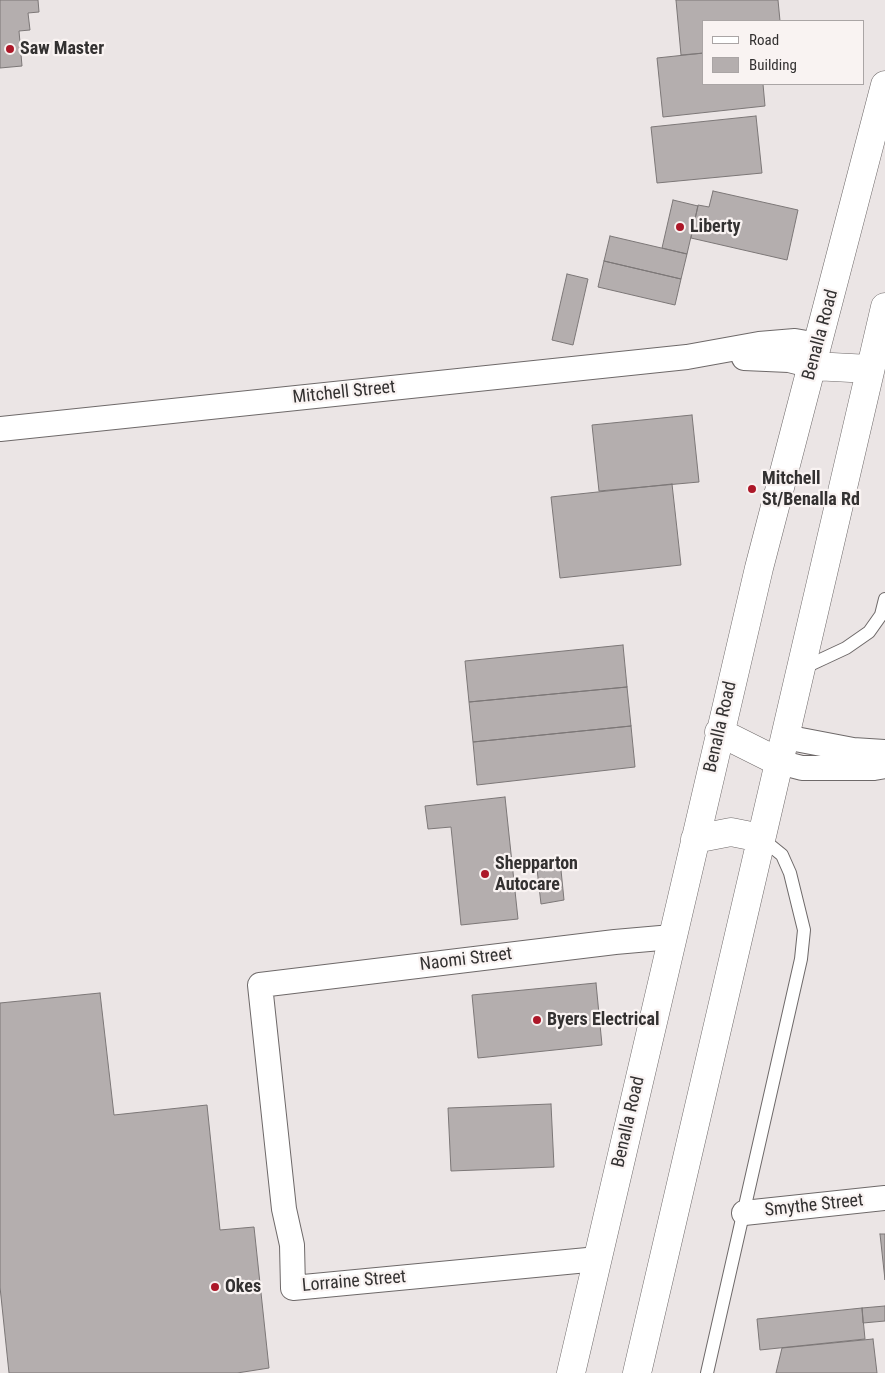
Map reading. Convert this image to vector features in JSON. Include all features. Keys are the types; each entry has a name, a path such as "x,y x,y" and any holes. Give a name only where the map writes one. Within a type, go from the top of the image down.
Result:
{"highway":[{"name":"Benalla Road","path":"571,1373 761,560 885,85"},
{"path":"637,1373 885,307"},
{"path":"815,356 870,369"},
{"path":"720,732 785,736"},
{"path":"720,732 779,762"},
{"path":"695,839 731,832 761,838"}],"street":[{"name":"Mitchell Street","path":"0,429 687,357 763,358 815,356"},
{"path":"785,736 853,750 885,752"},
{"path":"779,762 802,768 874,768 885,766"},
{"name":"Naomi Street","path":"260,985 615,942 672,937"},
{"name":"Lorraine Street","path":"260,985 284,1209 292,1245 293,1288 598,1259"},
{"name":"Smythe Street","path":"744,1213 885,1198"}],"lane":[{"path":"801,669 846,648 869,632 881,615 885,599"},
{"path":"708,1373 801,959 804,930 799,901 782,855 761,838"}],"building":[{"name":"Saw Master","path":"0,0 38,0 39,12 28,13 30,30 19,31 22,66 0,68"},
{"path":"676,0 778,0 780,20 702,20 702,53 681,55"},
{"path":"702,53 702,85 763,85 765,106 663,117 657,58"},
{"path":"756,116 762,173 657,183 651,127"},
{"path":"713,191 798,210 787,260 691,238 698,205 709,207"},
{"path":"673,200 698,206 687,254 662,248"},
{"path":"610,236 687,254 681,279 604,261"},
{"path":"604,261 681,279 675,305 598,287"},
{"path":"567,274 588,279 573,345 552,340"},
{"path":"692,415 699,482 599,491 592,425"},
{"path":"672,484 681,565 560,578 551,497"},
{"path":"623,645 627,687 469,702 465,661"},
{"path":"627,687 631,726 473,742 469,702"},
{"path":"631,726 635,767 477,785 473,742"},
{"name":"Shepparton Autocare","path":"505,797 518,919 461,925 451,827 428,829 425,806"},
{"path":"552,858 553,861 560,860 564,900 541,904 536,860"},
{"name":"Byers Electrical","path":"596,983 602,1045 478,1058 472,995"},
{"path":"100,993 114,1115 207,1105 220,1230 254,1227 269,1368 237,1373 9,1373 0,1287 0,1003"},
{"path":"551,1104 554,1167 451,1171 448,1108"},
{"path":"880,1234 885,1234 885,1280"},
{"path":"885,1306 885,1321 863,1323 862,1308"},
{"path":"862,1308 865,1339 760,1350 757,1319"},
{"path":"873,1339 877,1373 776,1373 782,1348"}],"place":[{"name":"Saw Master","path":"10,49"},
{"name":"Liberty","path":"680,227"},
{"name":"Mitchell St/Benalla Rd","path":"752,489"},
{"name":"Shepparton Autocare","path":"485,874"},
{"name":"Byers Electrical","path":"537,1020"},
{"name":"Okes","path":"215,1287"}]}
